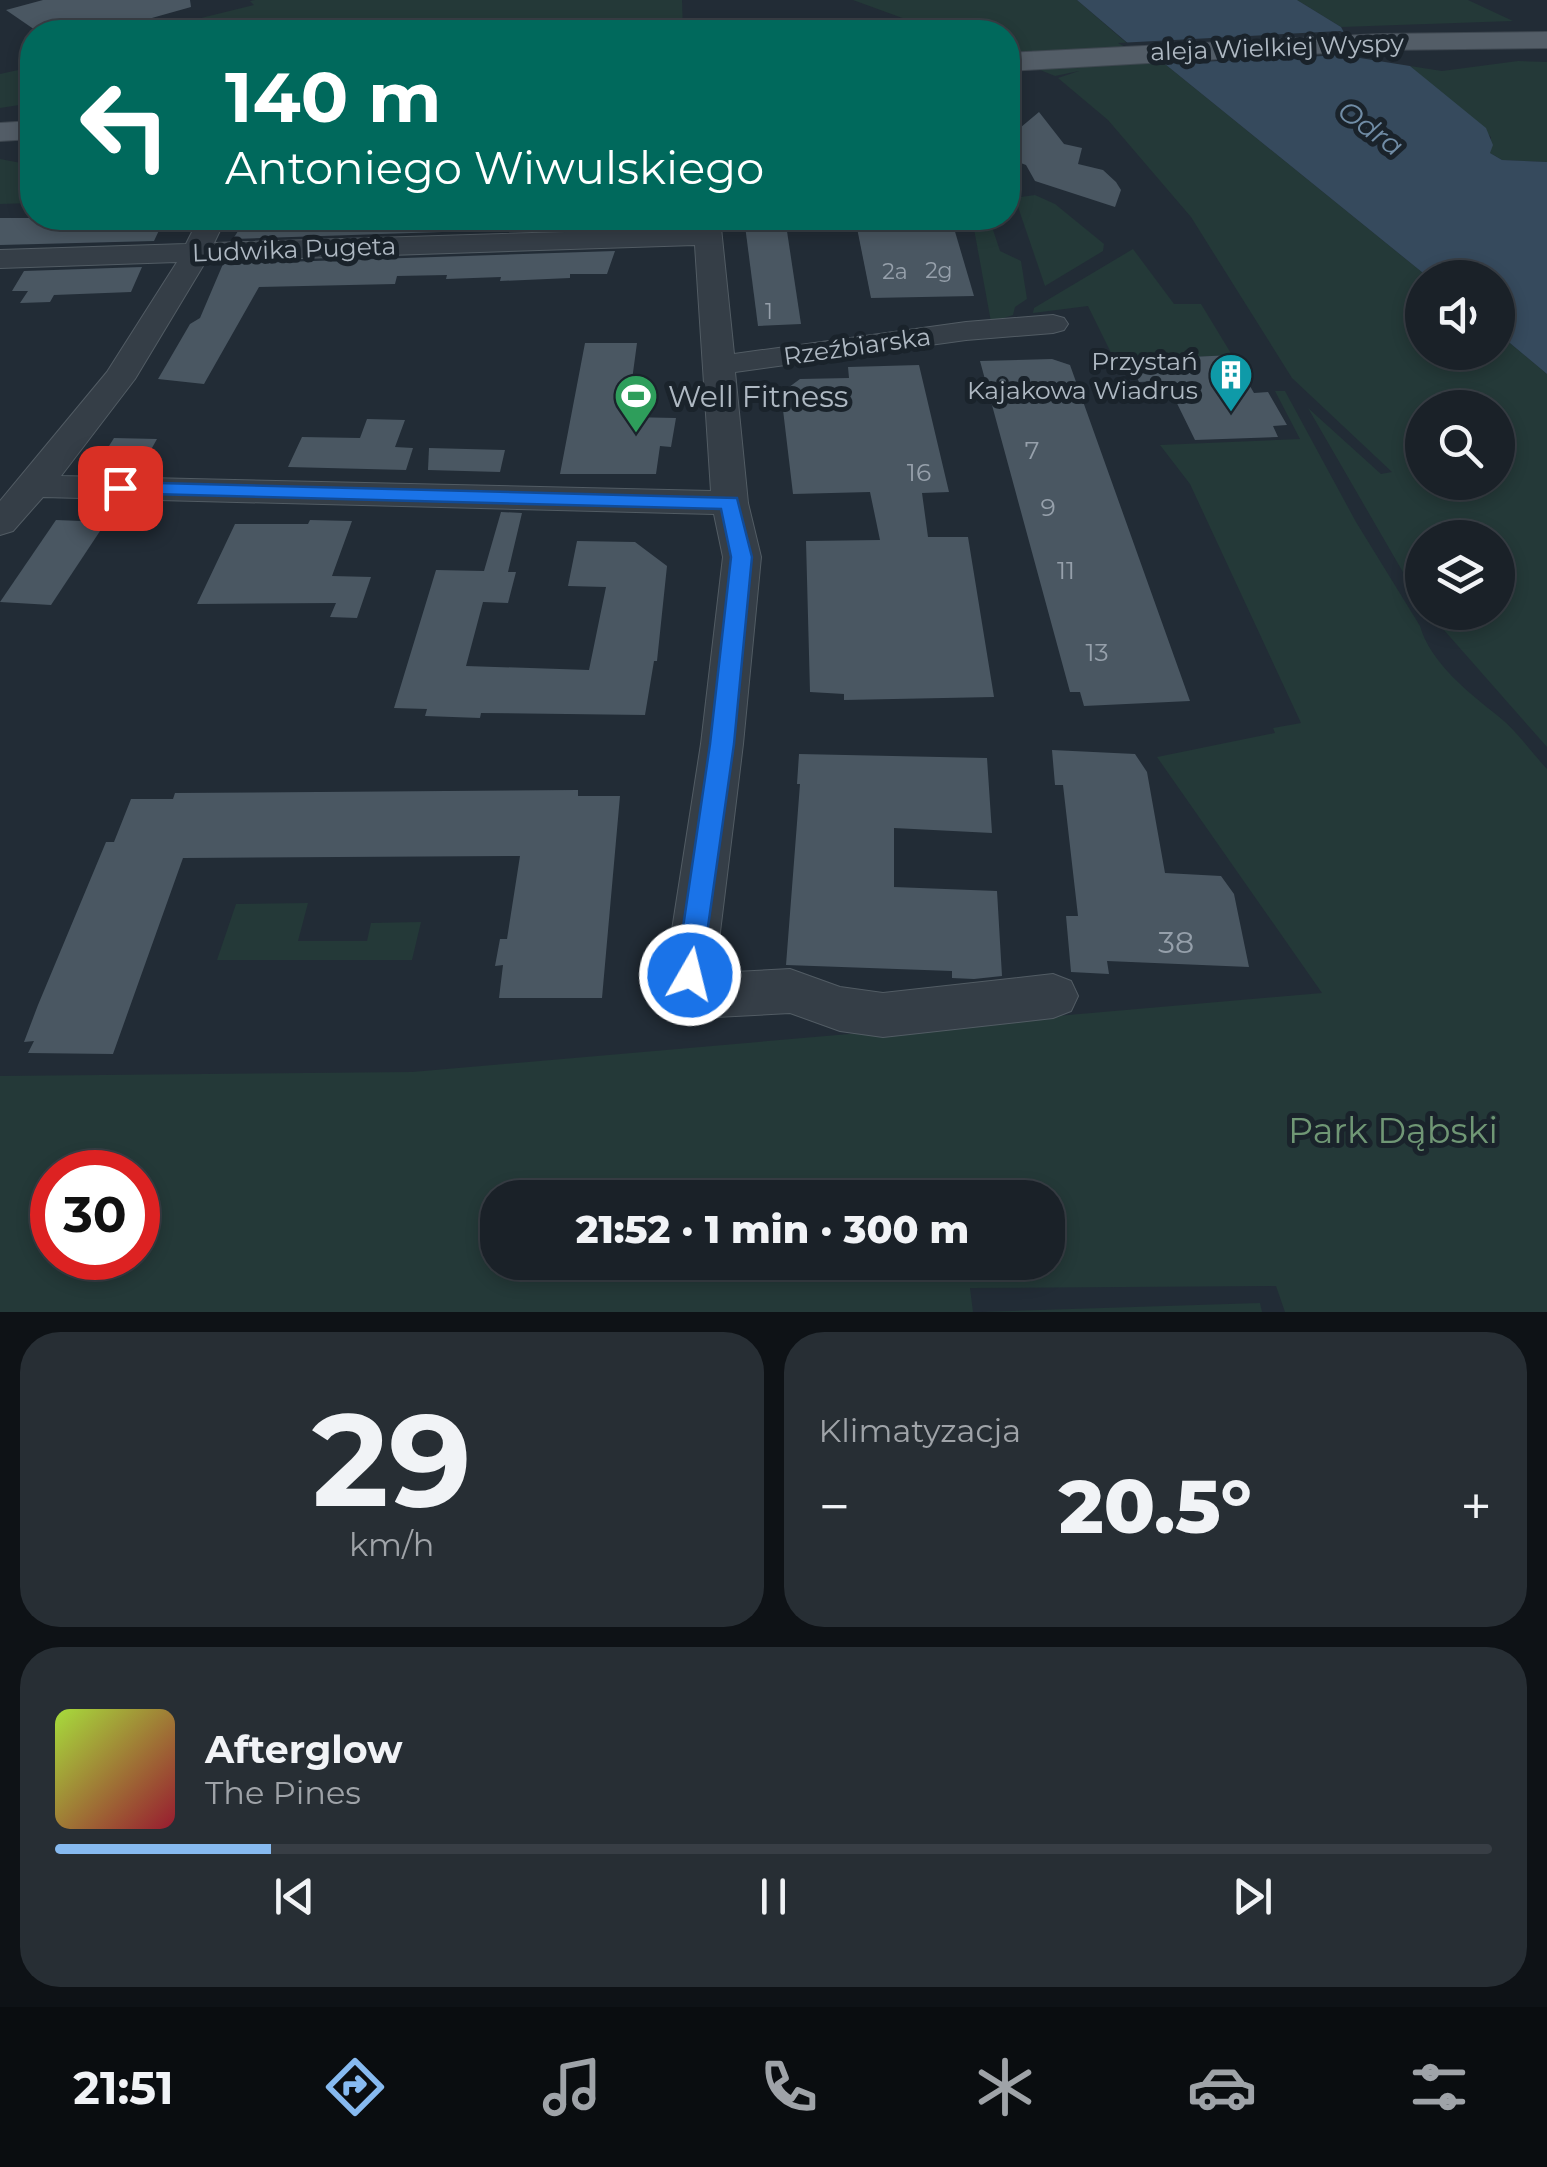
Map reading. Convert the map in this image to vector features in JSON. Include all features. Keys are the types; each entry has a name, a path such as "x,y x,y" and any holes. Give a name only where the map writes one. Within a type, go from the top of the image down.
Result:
{"main road":[{"name":"aleja Wielkiej Wyspy","path":"1020,61 1380,42 1547,40"}],"street":[{"path":"0,523 35,486 137,350 206,230"},
{"name":"Ludwika Pugeta","path":"0,260 646,230"},
{"path":"707,230 730,503 742,557 722,744 690,975 698,996 790,991 840,1008 883,1015 1053,996"},
{"name":"Rzeźbiarska","path":"720,364 966,331 1053,324"},
{"path":"35,486 730,503"}],"green space":[{"path":"682,0 683,20 193,20 254,5 250,1"},
{"path":"853,0 1077,0 1136,51 1160,60 1407,260 1405,370 1515,370 1515,347 1547,374 1547,747 1444,630 1515,630 1515,520 1405,520 1405,576 1308,408 1381,474 1392,472 1292,378 1191,217 1108,120 1058,78 1079,71 1055,76 1020,62 1020,20 908,20"},
{"path":"1297,0 1468,0 1513,21 1341,27"},
{"path":"1518,61 1547,62 1547,162 1502,160 1490,153 1491,137 1410,66 1442,71"},
{"path":"20,70 20,105 0,108 0,74"},
{"path":"0,159 20,163 20,203 0,204"},
{"path":"1035,195 1055,204 1104,244 1103,251 1045,286 1020,213 1021,197"},
{"path":"974,230 993,230 1000,251 1021,261 1027,299 1015,307 1013,315 991,322"},
{"path":"1133,249 1174,304 1201,304 1232,355 1115,361 1088,306 1033,313 1034,308"},
{"name":"Park Dąbski","path":"1275,391 1285,391 1356,522 1405,602 1405,630 1422,630 1441,664 1511,728 1547,769 1547,1312 1285,1312 1276,1286 970,1288 973,1312 0,1312 0,1076 412,1072 1322,993 1157,757 1275,733 1273,728 1301,723 1190,484 1160,445 1300,439"},
{"path":"308,903 298,941 367,941 371,923 421,922 412,960 217,960 236,904"},
{"path":"1260,1303 1262,1312 981,1312"}],"water":[{"name":"Odra","path":"1077,0 1297,0 1341,27 1347,38 1335,54 1410,66 1486,128 1493,145 1490,153 1502,160 1547,162 1547,374 1515,347 1515,260 1407,260 1160,60 1137,51"}],"pier":[{"path":"1340,31 1352,36 1348,52 1366,54 1156,64 1118,43"}],"building":[{"path":"43,0 190,0 191,7 145,20 21,20 6,10"},
{"path":"1039,112 1064,144 1082,148 1078,164 1103,170 1116,182 1121,190 1115,207 1035,181 1026,165 1020,163 1020,128"},
{"path":"0,218 20,218 20,230 159,230 154,241 0,245"},
{"path":"239,230 503,230 233,239"},
{"path":"746,230 787,230 801,324 758,326"},
{"path":"857,230 955,230 974,296 871,298"},
{"path":"615,251 607,274 570,274 570,278 500,281 501,277 397,276 395,284 259,287 204,384 158,379 190,324 200,318 223,264"},
{"path":"142,267 131,292 54,295 50,302 20,303 28,291 12,291 24,271"},
{"path":"585,343 637,343 627,417 676,418 671,447 660,446 656,474 560,474"},
{"path":"1232,355 1254,393 1268,392 1287,425 1273,426 1278,437 1195,440 1166,381 1139,382 1129,360"},
{"path":"1052,359 1070,365 1190,701 1084,706 1080,692 1070,692 980,361"},
{"path":"919,365 949,492 922,493 928,537 968,537 994,697 844,700 844,694 810,692 806,541 880,540 870,492 793,494 781,393 800,379 849,378 848,367"},
{"path":"367,419 405,420 395,447 413,448 406,470 288,467 302,437 360,438"},
{"path":"114,438 157,439 143,464 99,462"},
{"path":"429,448 505,450 500,472 428,470"},
{"path":"501,512 522,513 508,572 516,572 508,603 483,602 466,666 589,670 606,587 568,586 577,541 635,542 667,566 657,661 645,715 481,713 480,718 425,716 427,709 394,708 436,570 484,571"},
{"path":"56,520 106,522 51,605 0,602"},
{"path":"310,520 352,521 332,576 371,577 357,618 330,617 336,603 197,604 235,524 308,524"},
{"path":"1052,750 1135,754 1147,772 1165,873 1221,876 1234,894 1249,967 1107,961 1109,974 1071,972 1066,916 1078,916 1063,785 1055,785"},
{"path":"799,754 987,758 992,833 894,828 894,887 997,891 1002,976 952,978 952,971 786,965"},
{"path":"578,790 578,796 620,796 602,998 499,998 503,965 495,966 500,939 507,939 520,856 183,858 113,1054 28,1053 34,1041 24,1042 38,1005 106,842 114,842 131,799 173,799 175,793"}],"place":[{"name":"Przystań Kajakowa Wiadrus","path":"1231,413"},
{"name":"Well Fitness","path":"636,434"}],"route":[{"path":"120,488 730,503 742,557 722,744 690,975"}]}
